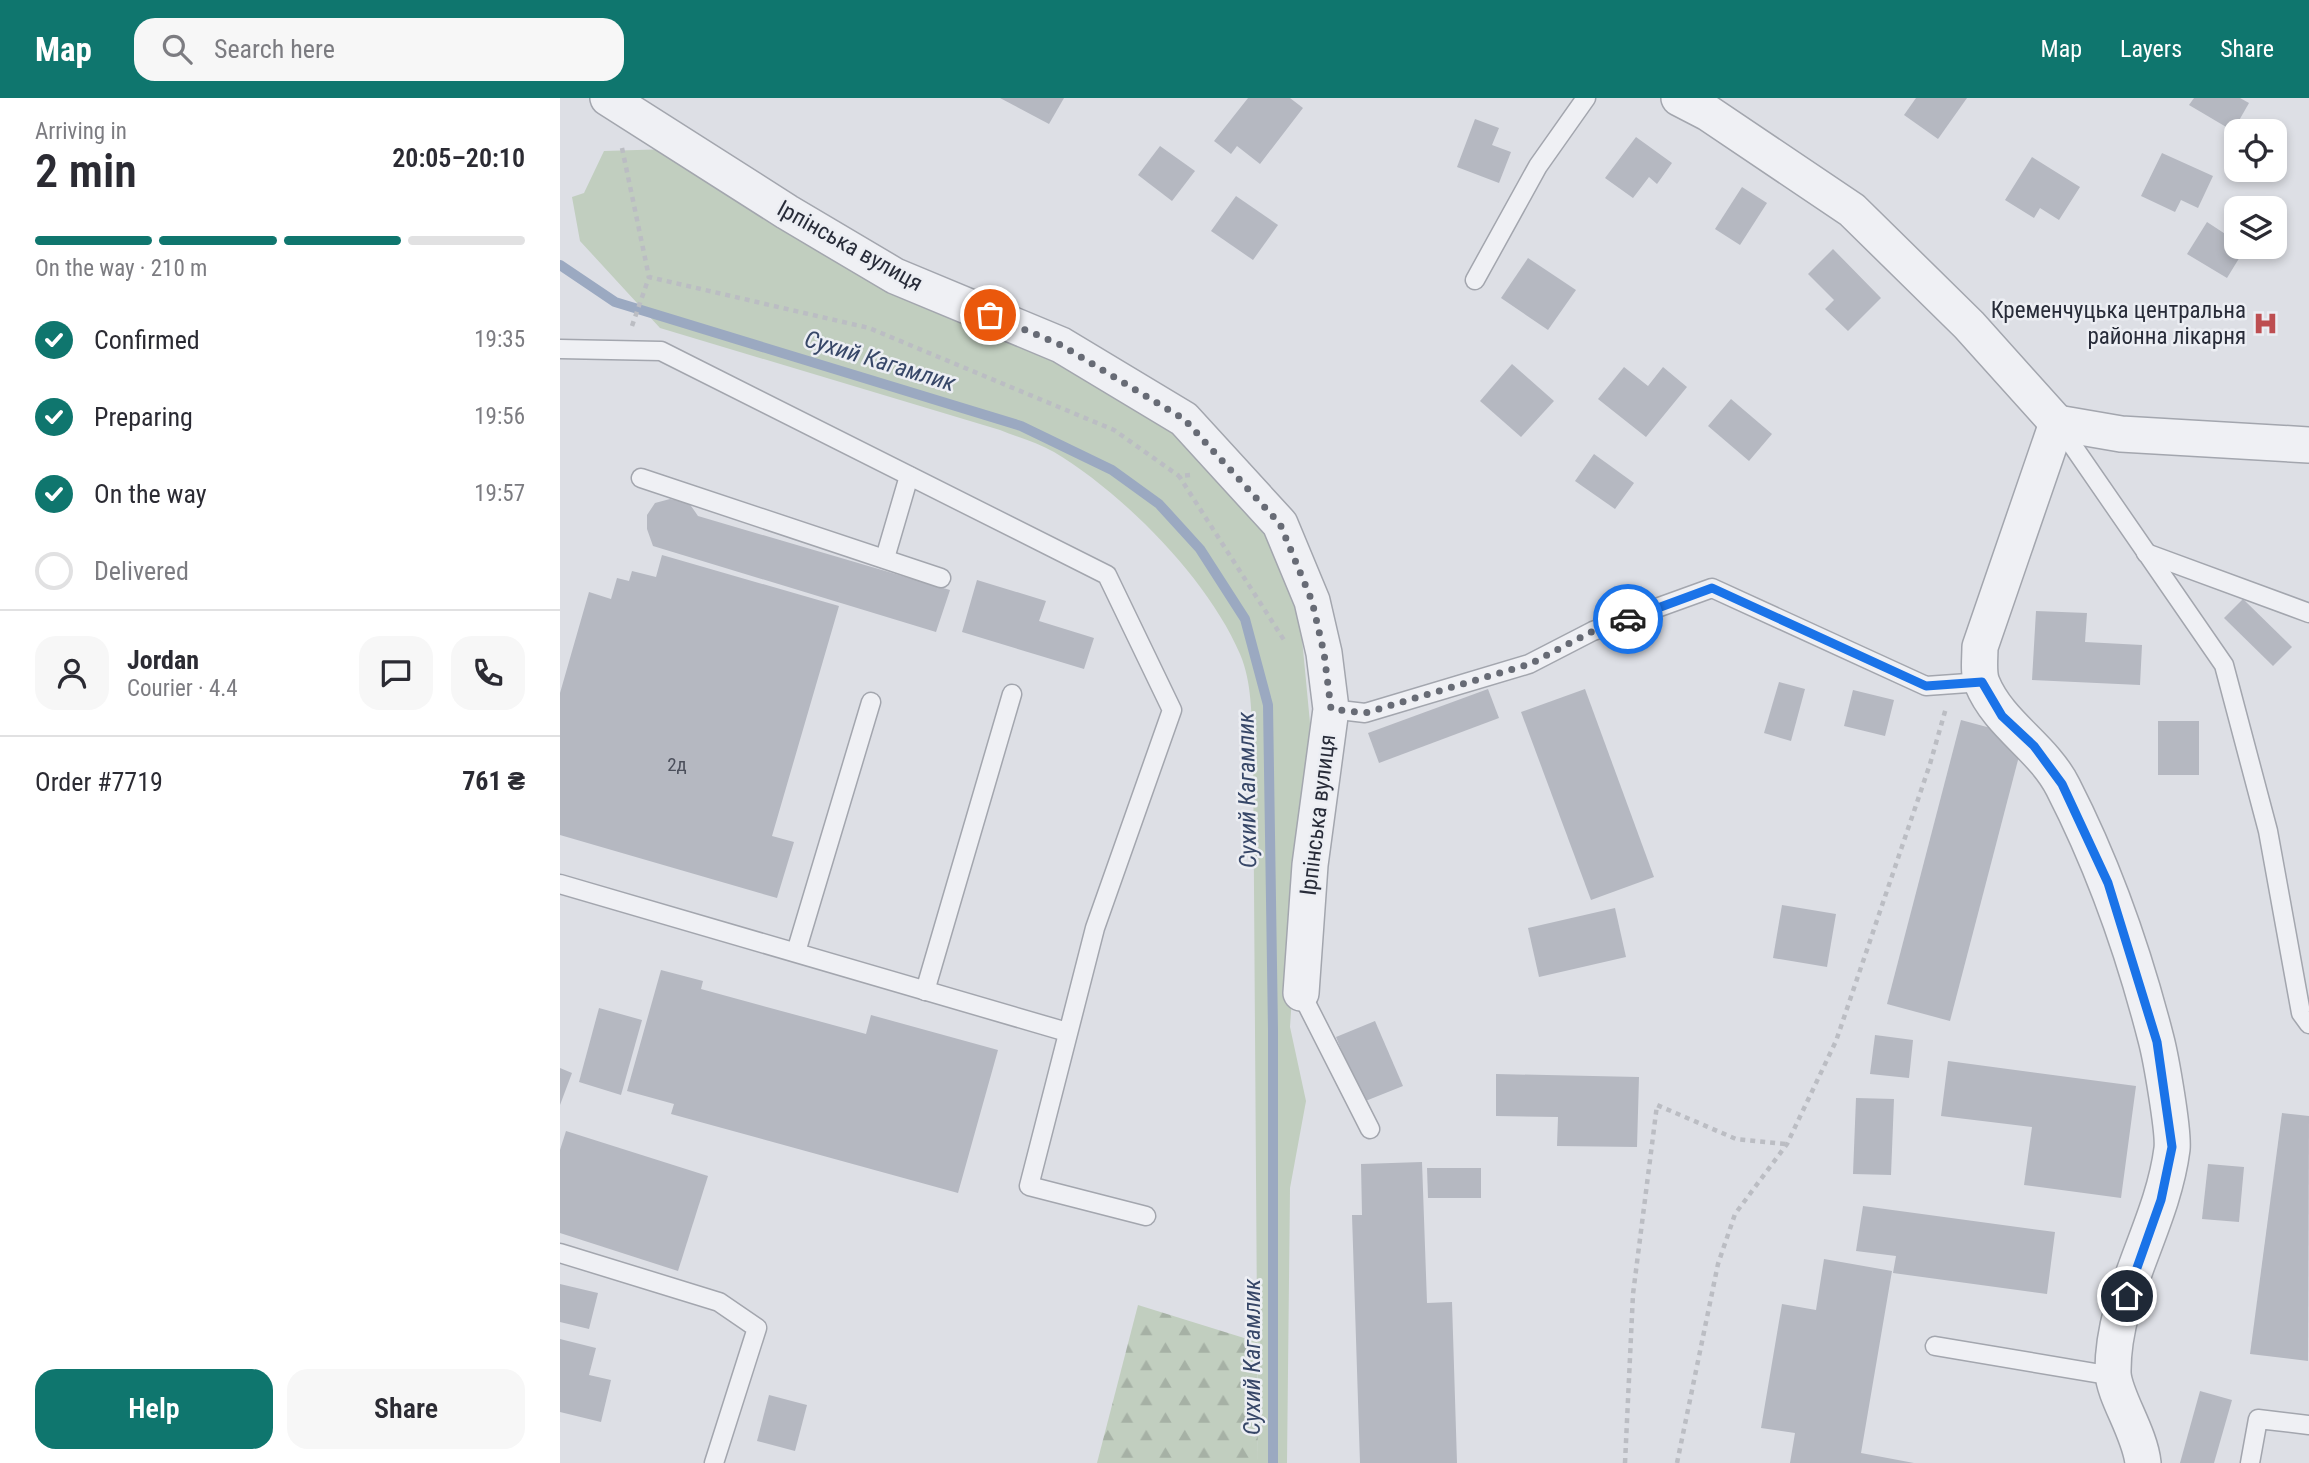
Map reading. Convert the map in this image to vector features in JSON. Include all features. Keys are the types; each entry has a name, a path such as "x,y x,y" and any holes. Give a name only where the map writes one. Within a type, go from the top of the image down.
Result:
{"street":[{"name":"Ірпінська вулиця","path":"608,98 787,212 895,276 1061,345 1184,419 1280,524 1312,601 1324,653 1331,709 1310,864 1301,993"},
{"path":"1678,98 1708,113 1852,209 1969,325 2057,423 2121,434 2309,444"},
{"path":"2057,423 1967,683 2034,746 2062,784 2108,883 2157,1042 2172,1147 2161,1200 2118,1319 2113,1376 2141,1447 2143,1463"}],"lane":[{"path":"1475,280 1538,166 1586,98"},
{"path":"560,349 661,351 1107,575 1172,710 1095,928 1029,1186 1146,1216"},
{"path":"2057,423 2224,665 2268,831 2301,1013 2309,1024"},
{"path":"885,558 909,476"},
{"path":"641,478 941,578"},
{"path":"2146,552 2309,613"},
{"path":"1331,709 1365,713 1530,664 1593,631 1712,588 1926,686 1967,683"},
{"path":"925,991 1012,694"},
{"path":"796,953 871,702"},
{"path":"560,884 1068,1032"},
{"path":"1301,993 1370,1129"},
{"path":"560,1253 719,1301 757,1328 714,1463"},
{"path":"1936,1346 2113,1376"},
{"path":"2250,1463 2258,1419 2309,1425"}],"path":[{"path":"608,98 626,163 649,277 634,320"},
{"path":"649,277 869,328 1114,430 1179,476 1290,650"},
{"path":"1179,476 1232,472"},
{"path":"1678,1463 1718,1264 1735,1214 1787,1144 1836,1041 1930,764 1967,683"},
{"path":"1625,1463 1633,1294 1657,1105 1736,1139 1787,1144"}],"green space":[{"path":"670,149 1017,338 1169,428 1270,535 1299,607 1310,723 1290,1027 1306,1101 1290,1188 1287,1463 1258,1463 1253,743 1249,687 1240,654 1226,626 1186,568 1108,491 1054,452 1000,430 660,328 580,241 572,197 584,193 604,151"},
{"path":"1138,1305 1257,1342 1258,1463 1097,1463"}],"building":[{"path":"1000,98 1064,98 1049,124"},
{"path":"1248,98 1290,98 1303,108 1260,164 1237,146 1231,154 1214,141"},
{"path":"1916,98 1967,98 1938,139 1904,115"},
{"path":"2194,98 2240,98 2249,103 2240,119 2224,119 2224,126 2189,105"},
{"path":"1475,119 1499,128 1492,145 1511,152 1499,183 1457,167"},
{"path":"1636,137 1672,163 1657,184 1649,177 1633,198 1605,178"},
{"path":"1160,146 1195,171 1172,201 1138,175"},
{"path":"2162,153 2213,176 2198,208 2181,200 2175,212 2141,196"},
{"path":"2032,157 2080,187 2059,220 2040,208 2034,218 2005,200"},
{"path":"1742,187 1767,203 1740,245 1715,229"},
{"path":"1236,196 1278,225 1253,260 1211,231"},
{"path":"2207,222 2224,233 2224,259 2239,259 2227,278 2187,254"},
{"path":"1833,249 1881,298 1848,331 1825,309 1834,300 1808,274"},
{"path":"1528,258 1576,290 1548,330 1501,298"},
{"path":"1512,364 1554,401 1521,437 1480,401"},
{"path":"1624,367 1648,386 1663,367 1687,387 1646,437 1598,399"},
{"path":"1731,399 1772,434 1749,461 1708,426"},
{"path":"1594,454 1634,483 1615,509 1575,481"},
{"path":"670,499 689,503 698,516 950,590 936,632 653,546 647,529 647,515 655,503"},
{"path":"662,555 839,606 772,836 794,842 777,898 560,835 560,693 589,592 611,599 617,578 629,581 632,571 656,577"},
{"path":"977,580 1046,601 1039,621 1094,638 1084,669 962,632"},
{"path":"2243,599 2292,647 2273,666 2224,618"},
{"path":"2036,611 2087,613 2085,642 2142,645 2140,685 2032,680"},
{"path":"1779,682 1805,689 1791,741 1764,733"},
{"path":"1488,689 1499,718 1379,763 1368,733"},
{"path":"1585,689 1654,877 1591,900 1521,712"},
{"path":"1853,690 1894,700 1885,736 1844,726"},
{"path":"1961,720 2024,737 1950,1021 1887,1004"},
{"path":"2158,721 2199,721 2199,775 2158,775"},
{"path":"1782,905 1836,914 1827,967 1773,958"},
{"path":"1615,908 1626,957 1539,977 1528,928"},
{"path":"661,970 703,981 701,989 866,1034 871,1015 998,1050 958,1193 671,1114 674,1104 627,1091"},
{"path":"599,1008 642,1020 621,1095 579,1082"},
{"path":"1375,1021 1403,1086 1363,1102 1336,1037"},
{"path":"1875,1035 1913,1040 1909,1078 1870,1074"},
{"path":"1948,1061 2136,1086 2121,1198 2024,1185 2032,1127 1941,1116"},
{"path":"560,1068 572,1073 560,1105"},
{"path":"1496,1074 1639,1077 1637,1147 1557,1146 1558,1117 1496,1116"},
{"path":"1856,1098 1894,1099 1891,1175 1853,1174"},
{"path":"2282,1113 2309,1116 2308,1361 2250,1354"},
{"path":"566,1131 708,1176 678,1271 560,1233 560,1150"},
{"path":"1422,1162 1427,1303 1452,1302 1457,1463 1360,1463 1352,1215 1362,1215 1361,1164"},
{"path":"2208,1164 2244,1167 2239,1222 2202,1219"},
{"path":"1427,1168 1481,1168 1481,1198 1428,1198"},
{"path":"1863,1206 2055,1232 2047,1294 1893,1273 1896,1256 1856,1251"},
{"path":"1824,1259 1892,1271 1861,1453 1914,1463 1790,1463 1795,1433 1761,1428 1782,1304 1816,1310"},
{"path":"560,1284 598,1293 589,1329 560,1322"},
{"path":"560,1339 596,1348 589,1375 611,1380 601,1422 560,1412"},
{"path":"2200,1391 2232,1400 2214,1463 2180,1463"},
{"path":"769,1395 807,1405 795,1451 757,1441"}],"waterway":[{"name":"Сухий Кагамлик","path":"560,265 615,302 1021,426 1112,470 1159,504 1200,549 1245,619 1268,705 1273,1030 1273,1463"}],"way so far":[{"path":"990,315 1061,345 1184,419 1280,524 1312,601 1324,653 1331,709 1365,713 1530,664 1593,631 1628,619"}],"place":[{"name":"Кременчуцька центральна районна лікарня","path":"2266,323"}],"route":[{"path":"1628,619 1712,588 1926,686 1982,682 2002,716 2034,746 2062,784 2108,883 2157,1042 2172,1147 2161,1200 2127,1296"}]}
